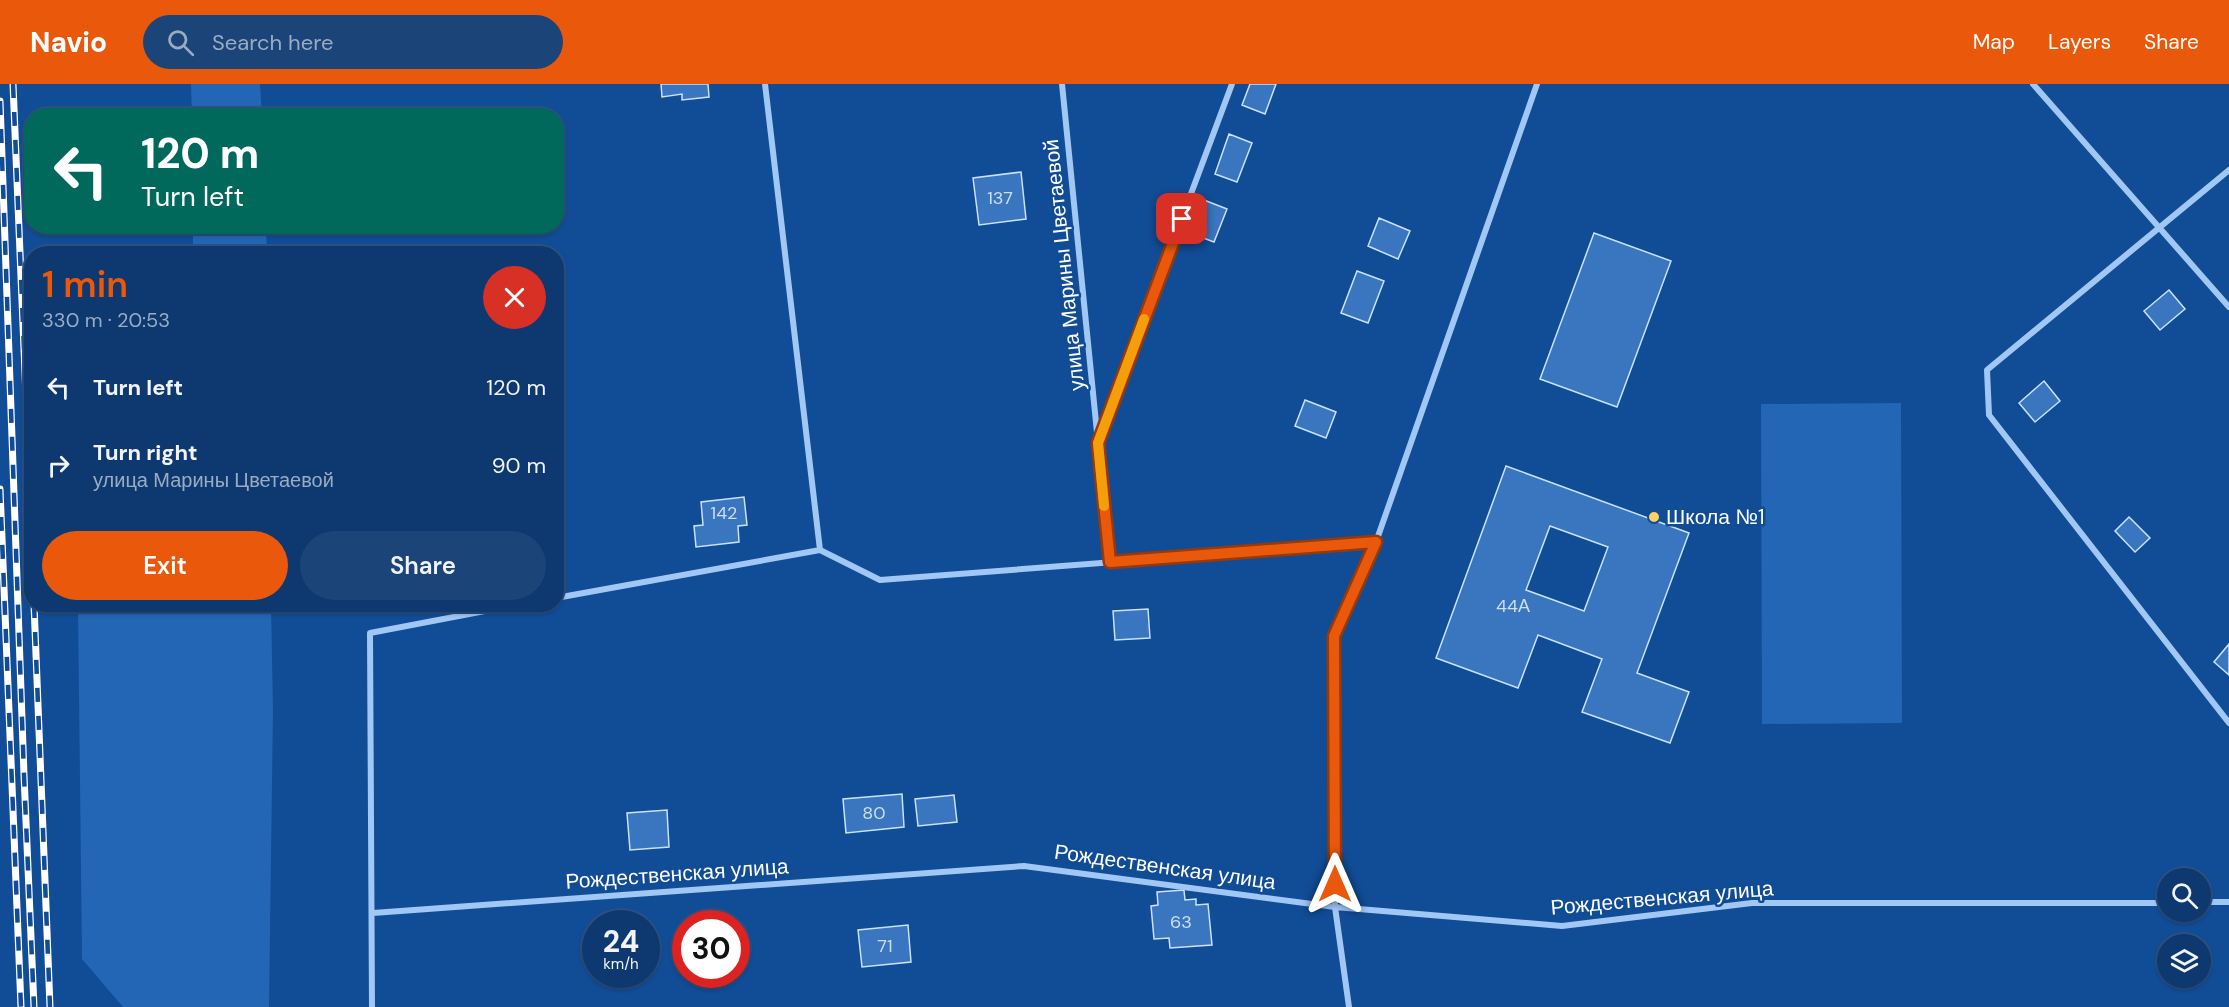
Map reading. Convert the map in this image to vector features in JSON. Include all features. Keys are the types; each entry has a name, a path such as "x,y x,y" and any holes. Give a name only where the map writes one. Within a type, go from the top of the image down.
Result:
{"street":[{"path":"765,84 820,550"},
{"name":"улица Марины Цветаевой","path":"1062,84 1110,562"},
{"name":"улица Марины Цветаевой","path":"1098,443 1232,84"},
{"path":"1349,1007 1335,907 1334,636 1376,542 1537,84"},
{"path":"2033,84 2229,307"},
{"path":"2229,170 1987,370 1989,415 2229,723"},
{"path":"564,597 820,550 880,580 1376,542"},
{"path":"372,1007 370,633 480,612"},
{"name":"Рождественская улица","path":"373,913 1024,866 1335,907 1562,927 1752,903 2157,903"},
{"path":"2211,902 2229,902"}],"shaded area":[{"path":"191,84 260,84 262,108 192,108"},
{"path":"193,234 266,234 267,246 193,246"},
{"path":"1901,403 1902,723 1762,724 1761,404"},
{"path":"78,612 271,612 273,709 269,1007 123,1007 82,959"}],"building":[{"path":"661,84 708,84 709,97 682,100 682,94 662,97"},
{"path":"1250,84 1276,84 1265,114 1242,105"},
{"path":"1229,134 1252,143 1237,182 1215,174"},
{"path":"1021,172 1026,219 979,225 973,178"},
{"path":"1204,200 1227,209 1214,242 1190,233"},
{"path":"1379,218 1410,231 1398,259 1368,246"},
{"path":"1594,233 1671,261 1617,407 1540,379"},
{"path":"1357,271 1384,281 1368,323 1341,313"},
{"path":"2169,290 2185,309 2160,330 2144,311"},
{"path":"2044,381 2060,401 2035,422 2019,403"},
{"path":"1305,400 1336,412 1326,438 1295,426"},
{"path":"1506,466 1689,533 1637,673 1689,692 1670,743 1582,712 1602,659 1538,635 1518,688 1436,658","holes":["1550,526 1608,547 1584,611 1526,590"]},
{"path":"744,497 747,525 738,526 739,542 696,547 694,526 703,525 701,502"},
{"path":"2129,517 2150,538 2135,552 2115,531"},
{"path":"1148,609 1150,638 1115,640 1113,611"},
{"path":"2229,644 2229,675 2214,662"},
{"path":"902,794 904,827 846,833 843,799"},
{"path":"954,795 957,822 918,826 915,799"},
{"path":"667,810 669,847 630,850 627,813"},
{"path":"1184,890 1185,900 1196,899 1196,905 1208,904 1212,945 1170,948 1169,938 1154,939 1151,906 1158,905 1157,892"},
{"path":"908,925 911,962 862,967 858,930"}],"railway":[{"path":"13,84 24,349"},
{"path":"0,101 34,1007"},
{"path":"0,489 21,1007"},
{"path":"34,612 50,1007"}],"slow traffic":[{"path":"1104,506 1098,443 1144,319"}],"place":[{"name":"Школа №1","path":"1654,517"}],"route":[{"path":"1182,219 1098,443 1110,562 1376,542 1334,636 1335,884"}]}
